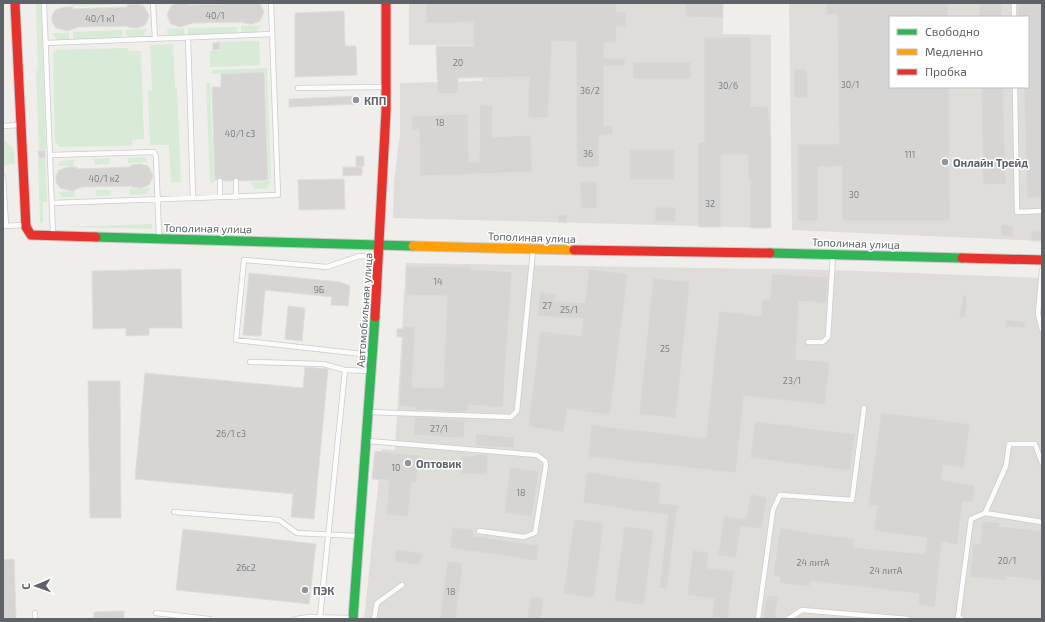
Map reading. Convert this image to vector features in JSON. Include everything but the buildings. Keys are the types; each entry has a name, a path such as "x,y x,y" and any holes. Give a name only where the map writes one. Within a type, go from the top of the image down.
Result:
{"street":[{"path":"15,3 26,226"},
{"name":"Автомобильная улица","path":"353,618 380,257 386,87 386,3"},
{"name":"Тополиная улица","path":"26,226 31,235 53,236 533,249 833,254 1042,260"}],"lane":[{"path":"44,3 53,236"},
{"path":"153,3 155,39"},
{"path":"52,203 278,195 271,3"},
{"path":"1014,3 1014,16"},
{"path":"46,43 272,34"},
{"path":"188,38 193,198"},
{"path":"298,88 386,87"},
{"path":"1015,88 1017,212 1042,212"},
{"path":"3,126 21,125"},
{"path":"50,155 154,152 156,157 160,239"},
{"path":"3,177 5,226 26,226"},
{"path":"220,181 220,197"},
{"path":"236,181 236,197"},
{"path":"368,412 511,417 514,415 517,411 533,249"},
{"path":"808,342 823,342 828,337 833,254"},
{"path":"373,355 236,340 244,260 327,268 359,256 380,257"},
{"path":"1042,270 1038,314 1042,330"},
{"path":"250,362 322,364 345,370 372,371"},
{"path":"320,617 345,370"},
{"path":"758,619 772,510 780,495 852,500 864,408"},
{"path":"366,441 537,455 542,457 546,465 535,532 524,537 479,531"},
{"path":"985,513 1006,466 1009,444 1035,444 1042,463"},
{"path":"174,512 279,520 297,533 359,536"},
{"path":"962,619 958,618 971,519 985,513 1042,522"},
{"path":"374,619 377,603 402,585"},
{"path":"788,619 802,610 908,619"},
{"path":"34,613 35,619"},
{"path":"156,613 209,619"},
{"path":"296,619 320,617 353,618"}],"shaded area":[{"path":"409,3 723,3 723,34 771,35 771,228 393,218 394,182 400,134 400,83 482,81 481,45 409,45"},
{"path":"789,3 1042,3 1042,241 792,230"},
{"path":"406,263 832,270 1042,278 1042,619 364,619 382,449 395,450"}],"green space":[{"path":"33,3 40,3 41,5 46,150 39,150 36,71 38,70 36,5"},
{"path":"71,3 120,3 120,4 71,6"},
{"path":"241,26 261,26 255,33 241,33"},
{"path":"237,27 237,34 188,35 188,28"},
{"path":"184,28 185,36 168,36 167,29"},
{"path":"147,29 142,38 127,38 126,30"},
{"path":"122,30 122,38 73,40 73,32"},
{"path":"52,33 69,33 69,40 58,41"},
{"path":"259,41 260,65 210,67 210,51 221,50 221,42"},
{"path":"173,44 175,89 177,89 181,182 171,183 169,145 150,145 148,90 152,90 150,45"},
{"path":"128,48 129,51 141,51 144,139 132,140 132,146 59,147 55,142 53,53 57,50"},
{"path":"267,68 271,179 269,179 265,72 212,74 212,70"},
{"path":"206,83 210,83 214,183 210,183"},
{"path":"3,139 14,149 15,164 3,165"},
{"path":"144,157 148,162 128,163 128,158"},
{"path":"110,158 110,164 95,165 94,159"},
{"path":"38,159 45,159 47,202 43,202 43,223 40,223"},
{"path":"74,160 74,166 57,166 61,161"},
{"path":"271,181 267,189 255,189 250,182"},
{"path":"150,188 146,194 130,195 129,189"},
{"path":"96,190 111,190 111,195 96,196"},
{"path":"75,191 75,197 62,197 58,192"},
{"path":"152,224 152,229 65,227"}],"traffic: fast":[{"path":"96,237 413,246"},
{"path":"770,253 962,258"},
{"path":"353,619 375,317"}],"traffic: slow":[{"path":"413,246 574,250"}],"traffic: jam":[{"path":"15,3 26,227 31,235 96,237"},
{"path":"375,317 386,111 386,3"},
{"path":"574,250 770,253"},
{"path":"962,258 1042,260"}],"place":[{"name":"КПП","path":"356,100"},
{"name":"Онлайн Трейд","path":"945,162"},
{"name":"Оптовик","path":"408,463"},
{"name":"ПЭК","path":"305,590"}]}
